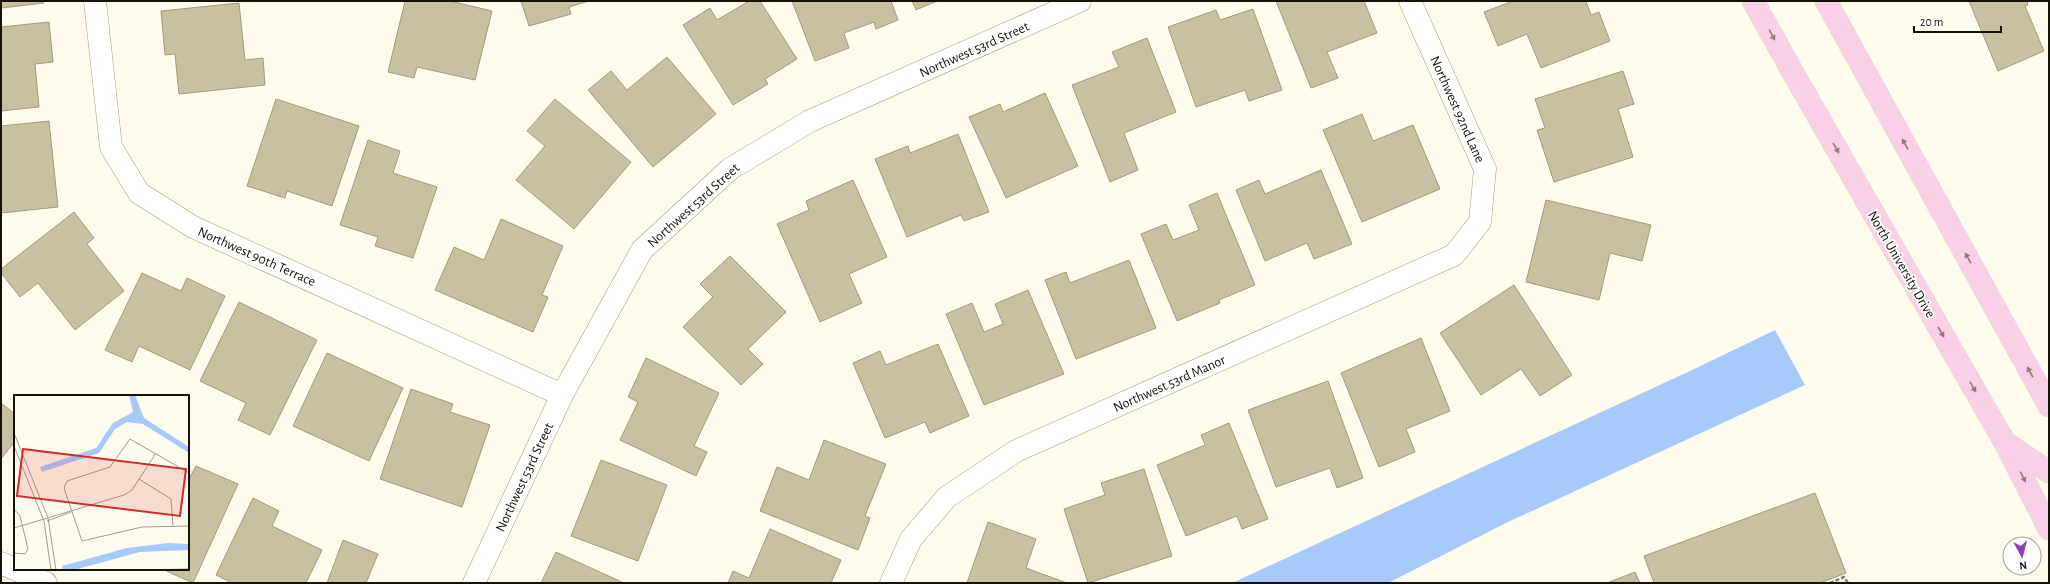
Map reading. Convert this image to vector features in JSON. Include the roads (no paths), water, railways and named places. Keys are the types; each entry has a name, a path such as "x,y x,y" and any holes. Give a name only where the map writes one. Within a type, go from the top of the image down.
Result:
{"main road":[{"name":"North University Drive","path":"1754,1 1795,78 2005,443 2049,529"},
{"path":"1826,1 2049,406"},
{"path":"2005,443 2049,472"}],"street":[{"name":"Northwest 90th Terrace","path":"95,1 111,147 139,192 192,227 562,394"},
{"name":"Northwest 53rd Street","path":"474,583 562,394 642,250 730,169 810,121 1080,1"},
{"name":"Northwest 92nd Lane","path":"1410,1 1485,169 1480,222"},
{"name":"Northwest 53rd Manor","path":"891,583 910,539 946,497 1016,451 1454,255 1480,222"},
{"path":"1,563 14,569"},
{"path":"17,570 46,583"}],"water":[{"path":"1775,330 1805,385 1506,523 1388,583 1232,583 1690,371"}]}
